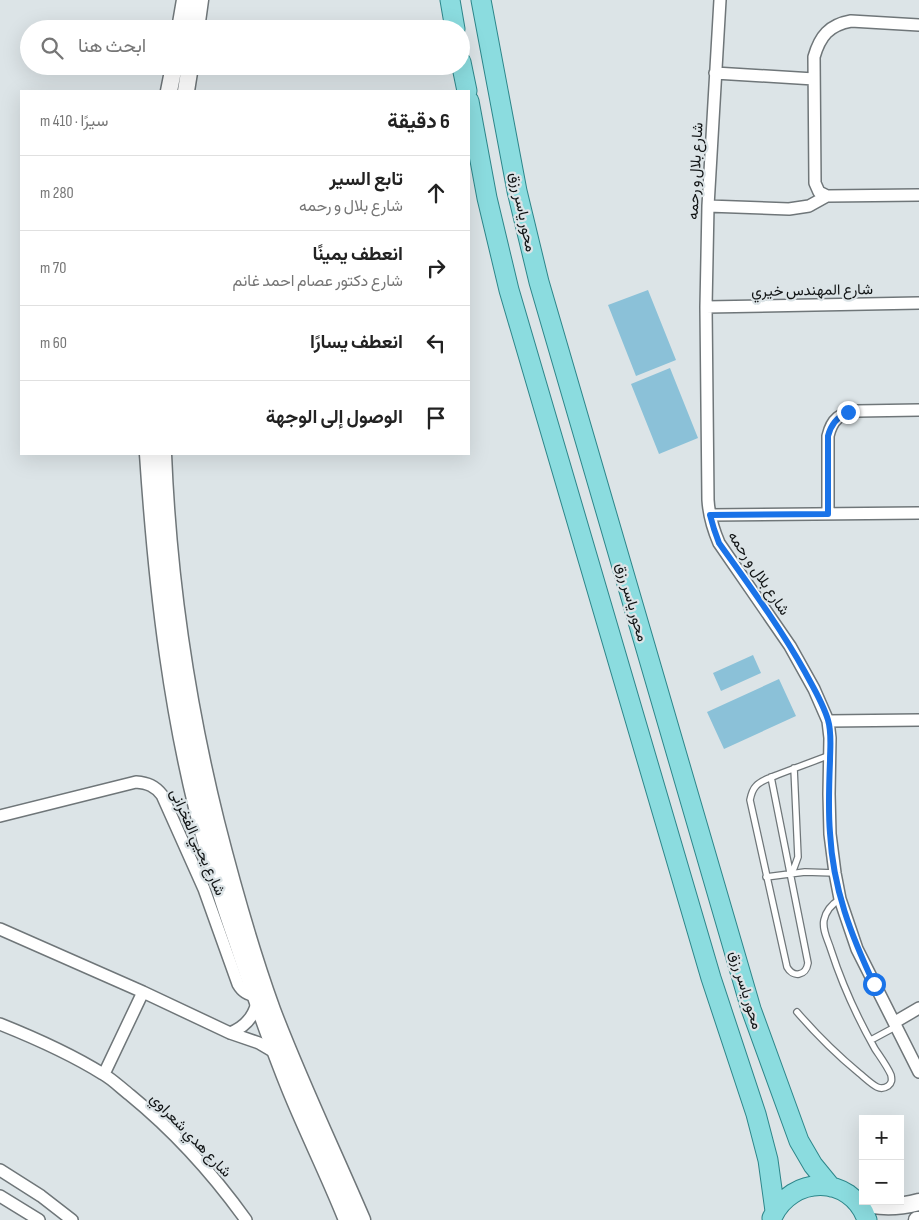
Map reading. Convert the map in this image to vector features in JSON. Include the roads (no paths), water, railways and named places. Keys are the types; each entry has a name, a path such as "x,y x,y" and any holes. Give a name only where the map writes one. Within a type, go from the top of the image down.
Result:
{"main road":[{"path":"450,0 453,20"},
{"name":"محور ياسر رزق","path":"482,0 517,191 539,282 745,990 796,1134 805,1154 831,1187"},
{"path":"464,75 467,90"},
{"name":"محور ياسر رزق","path":"470,107 487,198 511,299 711,978 756,1114 768,1160 773,1216"},
{"path":"773,1216 780,1203 787,1197 803,1188 822,1186 831,1187 848,1194 861,1208 867,1220"}],"street":[{"path":"182,20 185,0"},
{"path":"197,20 200,0"},
{"name":"شارع بلال و رحمه","path":"720,0 708,206 706,307 708,500 710,515 719,543 790,646 814,689 828,721 830,738 830,834 840,899 857,949 919,1072"},
{"path":"919,25 842,22 826,32 814,57 815,184 819,192 827,196 919,195"},
{"path":"715,73 814,79"},
{"path":"169,90 172,75"},
{"path":"186,90 189,75"},
{"path":"708,206 789,209 809,206 827,196"},
{"name":"شارع المهندس خيري","path":"706,307 919,304"},
{"path":"828,514 828,436 834,421 848,412 919,410"},
{"path":"148,455 158,573 178,719 198,812 211,886 292,1093 347,1220"},
{"path":"163,455 172,577 182,656 192,716 223,852 246,931 275,1016 294,1065 362,1220"},
{"path":"710,515 919,513"},
{"path":"828,721 919,720"},
{"name":"شارع يحيي الفخرانى","path":"0,816 136,782 146,783 156,787 162,795 211,886"},
{"path":"0,929 143,992 230,1033 254,1041 276,1053"},
{"path":"104,1074 143,992"},
{"path":"230,1033 248,1021 256,1009 256,998"},
{"path":"896,1024 919,1008"},
{"name":"شارع هدي شعراوي","path":"0,1024 52,1046 104,1074 158,1120 194,1157 231,1199 246,1220"},
{"path":"0,1170 41,1196 72,1220"},
{"path":"0,1196 39,1220"},
{"path":"855,1200 882,1207 919,1202"}],"lane":[{"path":"771,777 808,963 804,972 799,975 789,972 787,967 750,800 756,786 761,781 771,777 794,768 830,755"},
{"path":"790,873 798,857 794,768"},
{"path":"766,877 790,873 835,873"},
{"path":"797,1012 822,1040 878,1088 887,1087 890,1084 892,1075 852,1003 824,931 826,912 832,904 840,899"},
{"path":"871,1040 896,1024"}]}
